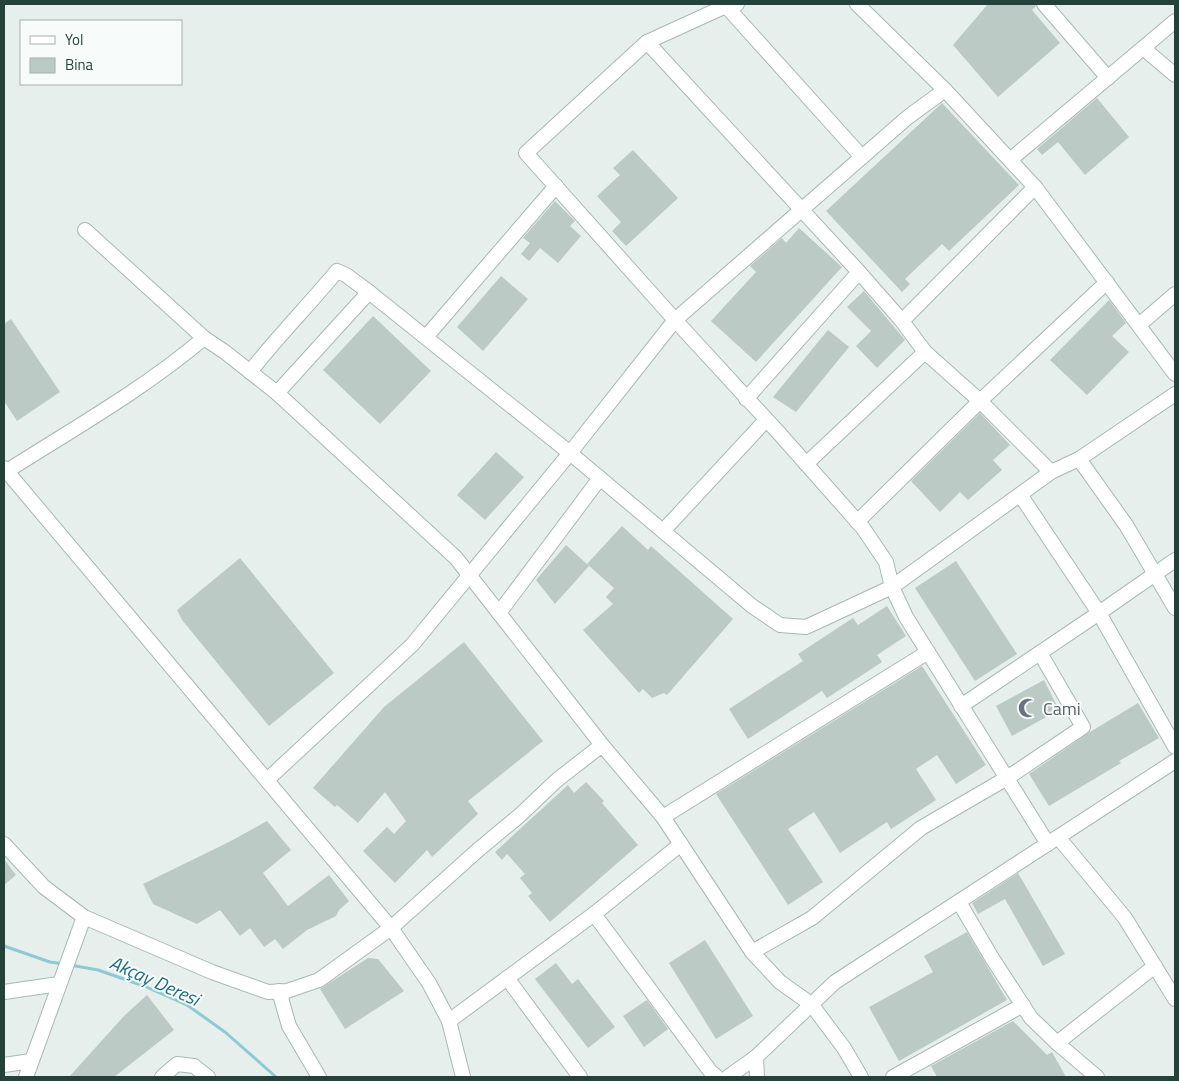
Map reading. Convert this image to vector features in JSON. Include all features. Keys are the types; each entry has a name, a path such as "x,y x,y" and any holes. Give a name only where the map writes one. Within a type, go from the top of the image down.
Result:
{"street":[{"path":"857,4 945,90 1035,186 1175,374"},
{"path":"1044,4 1108,78"},
{"path":"862,157 732,5 647,42 526,153 857,522 886,562 892,587 906,617 1007,778 1053,840 1126,918 1175,999"},
{"path":"1010,160 1175,21"},
{"path":"647,42 859,272 902,321 925,352 980,401 1051,472"},
{"path":"1143,48 1175,75"},
{"path":"267,780 412,645 570,453 675,320 908,117 945,90"},
{"path":"426,337 556,186"},
{"path":"902,321 1035,186"},
{"path":"85,230 204,338 226,352 277,394 456,558 602,745 663,817 752,952 780,982 810,1004 844,1048 861,1077"},
{"path":"250,372 337,271 354,280 570,453 752,606 780,624 806,627 892,587 987,518 1021,496 1051,472 1079,459 1175,394"},
{"path":"746,398 859,272"},
{"path":"857,522 980,401 1106,282"},
{"path":"277,394 369,292"},
{"path":"1139,326 1175,294"},
{"path":"204,338 143,384 5,469 391,928 429,983 450,1021 463,1077"},
{"path":"806,464 925,352"},
{"path":"664,531 766,420"},
{"path":"1079,459 1126,525 1175,608"},
{"path":"499,613 600,478"},
{"path":"1021,496 1099,613 1175,747"},
{"path":"961,706 1175,560"},
{"path":"663,817 928,652"},
{"path":"752,952 812,918 922,828 1007,778 1083,727 1040,653"},
{"path":"4,844 44,887 84,917 212,972 268,992 286,991 318,980 391,928 519,816 557,780 602,745"},
{"path":"728,1077 756,1057 835,982 1175,761"},
{"path":"450,1021 594,914 681,844"},
{"path":"959,902 1031,1018 1097,1077"},
{"path":"594,914 710,1071 717,1077"},
{"path":"26,1077 84,917"},
{"path":"1057,1043 1155,966"},
{"path":"4,992 61,978"},
{"path":"507,978 580,1077"},
{"path":"278,991 289,1026 320,1077"},
{"path":"893,1077 1023,1005"},
{"path":"756,1057 757,1077"},
{"path":"4,1065 31,1061"},
{"path":"162,1077 177,1064 194,1066 208,1077"}],"building":[{"path":"988,4 1035,4 1036,6 1032,10 1060,43 998,97 953,45"},
{"path":"1097,98 1129,137 1085,175 1058,142 1042,155 1037,149"},
{"path":"942,103 1019,185 949,251 942,244 905,279 910,284 902,292 826,211"},
{"path":"633,150 678,198 626,246 612,231 621,222 597,196 620,175 613,168"},
{"path":"555,201 575,221 570,226 581,236 558,263 540,248 529,261 521,254 530,243 523,238"},
{"path":"799,228 842,267 756,362 711,321 756,272 750,266 782,238 786,243"},
{"path":"501,276 528,299 483,351 457,327"},
{"path":"864,291 905,340 877,368 856,346 871,331 847,307"},
{"path":"1109,300 1126,323 1112,336 1129,352 1087,395 1050,360"},
{"path":"373,316 431,371 380,424 323,370"},
{"path":"11,319 60,392 17,421 4,401 4,324"},
{"path":"828,330 849,347 796,412 773,397"},
{"path":"980,413 1010,445 993,460 1002,470 968,500 960,492 940,512 911,481"},
{"path":"496,452 524,477 485,520 457,495"},
{"path":"622,526 648,550 651,546 733,619 667,695 664,693 652,698 643,689 639,693 583,630 613,604 606,597 614,588 587,564"},
{"path":"566,545 589,566 555,604 536,580"},
{"path":"240,558 334,673 269,726 182,620 177,610"},
{"path":"956,561 1017,654 975,681 915,588"},
{"path":"887,606 906,636 877,655 882,662 827,698 822,691 748,739 729,709 803,661 798,654 853,618 858,625"},
{"path":"464,642 543,741 468,801 478,814 432,857 427,850 395,883 363,851 387,827 394,834 406,821 385,792 358,823 313,788 384,707"},
{"path":"922,666 986,765 956,784 937,755 916,769 936,800 891,829 887,822 840,853 814,812 788,829 823,882 788,905 716,794"},
{"name":"Cami","path":"1044,680 1059,710 1012,736 996,706"},
{"path":"1138,703 1159,738 1049,806 1029,774 1090,732"},
{"path":"586,782 604,801 602,803 638,845 550,922 528,896 532,893 520,878 525,874 507,854 502,860 495,852 568,785 574,793"},
{"path":"267,821 291,850 263,873 288,906 329,875 349,901 339,910 336,916 307,930 283,949 275,939 264,947 250,928 240,936 220,910 197,924 153,904 143,884 231,841"},
{"path":"4,859 16,875 4,885"},
{"path":"1018,873 1065,954 1043,966 1005,899 978,914 972,903"},
{"path":"967,932 1007,1000 899,1061 869,1007 933,972 924,956"},
{"path":"705,940 753,1016 716,1039 669,963"},
{"path":"368,958 378,959 404,991 345,1029 320,989"},
{"path":"556,963 572,984 578,979 615,1027 588,1048 535,979"},
{"path":"147,995 174,1030 114,1077 69,1077 124,1016"},
{"path":"647,1000 668,1029 644,1047 623,1016"},
{"path":"1013,1021 1047,1055 1052,1052 1066,1077 937,1077 931,1066"}],"waterway":[{"name":"Akçay Deresi","path":"4,946 50,962 64,964"},
{"name":"Akçay Deresi","path":"70,965 98,970 144,986 187,1005 225,1032 276,1077"}],"place":[{"name":"Cami","path":"1028,708"}]}
